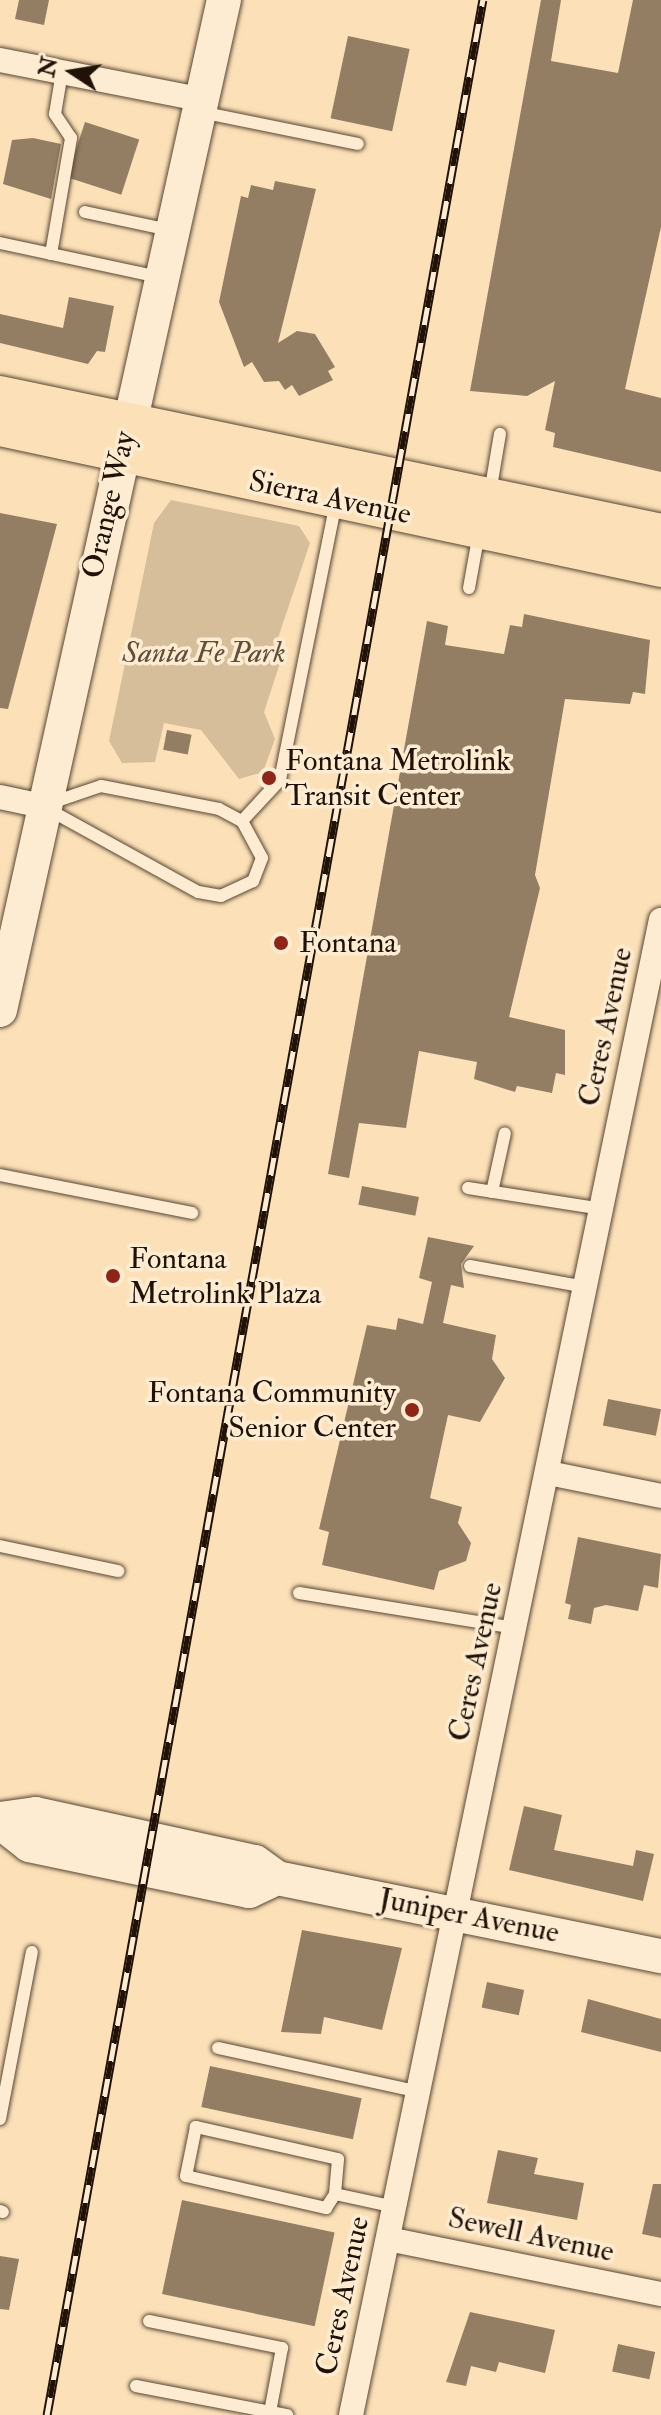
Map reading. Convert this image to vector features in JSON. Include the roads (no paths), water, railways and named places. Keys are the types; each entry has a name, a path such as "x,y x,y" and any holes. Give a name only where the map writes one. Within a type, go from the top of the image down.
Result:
{"main road":[{"name":"Sierra Avenue","path":"0,395 124,437 336,500 661,533"},
{"name":"Sierra Avenue","path":"0,427 124,437 484,514 661,568"}],"street":[{"name":"Orange Way","path":"2,992 124,437 203,106 224,0"},
{"path":"0,60 203,106"},
{"path":"0,797 42,806"},
{"name":"Ceres Avenue","path":"351,2415 602,1209 650,1027 661,920"},
{"path":"548,1473 661,1496"},
{"name":"Juniper Avenue","path":"0,1820 36,1814 255,1862 277,1878 458,1912 661,1956"},
{"name":"Sewell Avenue","path":"388,2239 661,2294"}],"lane":[{"path":"51,254 71,138 55,114 62,72"},
{"path":"203,106 358,144"},
{"path":"85,212 173,231"},
{"path":"0,243 162,278"},
{"path":"469,588 500,434"},
{"path":"242,821 280,780 336,500"},
{"path":"101,786 219,809 242,821 262,858 247,890 221,896 198,892 42,806 101,786"},
{"path":"492,1192 505,1133"},
{"path":"0,1175 192,1213"},
{"path":"468,1188 602,1209"},
{"path":"470,1266 586,1287"},
{"path":"0,1546 118,1571"},
{"path":"299,1593 516,1628"},
{"path":"0,2119 32,1952"},
{"path":"218,2048 420,2092"},
{"path":"196,2127 338,2159 335,2194 326,2208 186,2176 196,2127"},
{"path":"335,2194 395,2207"},
{"path":"149,2321 282,2348 270,2412"},
{"path":"136,2386 287,2415"}],"railway":[{"path":"47,2415 483,0"}],"place":[{"name":"Fontana Metrolink Transit Center","path":"269,778"},
{"name":"Fontana","path":"281,943"},
{"name":"Fontana Metrolink Plaza","path":"113,1276"},
{"name":"Fontana Community Senior Center","path":"412,1410"}],"park label":[{"name":"Santa Fe Park","path":"204,653"}]}
